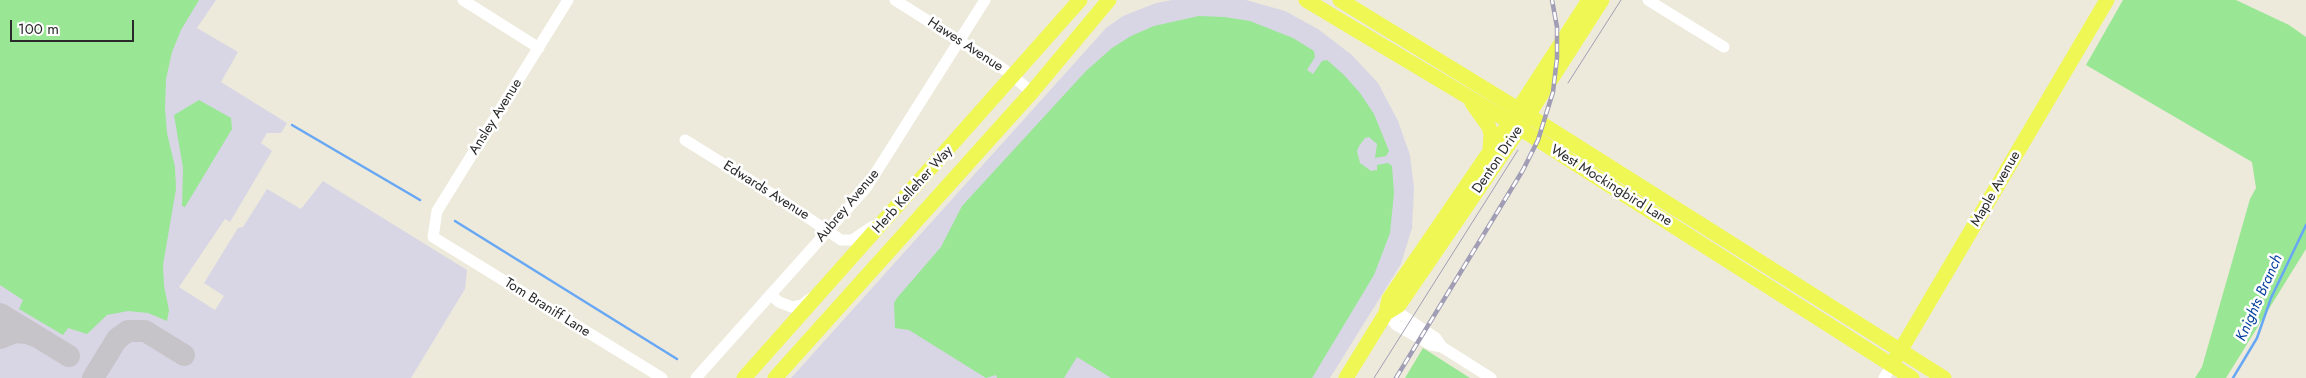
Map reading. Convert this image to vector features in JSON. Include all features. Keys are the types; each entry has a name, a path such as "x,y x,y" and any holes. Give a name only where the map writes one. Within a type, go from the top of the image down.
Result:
{"main road":[{"name":"West Mockingbird Lane","path":"1306,0 1515,125 1775,290 1888,371 1912,378"},
{"name":"West Mockingbird Lane","path":"1340,0 1651,192 1944,378"},
{"name":"Denton Drive","path":"1386,312 1399,305 1515,125 1589,0"},
{"name":"Denton Drive","path":"1523,112 1602,0"},
{"name":"Maple Avenue","path":"1888,371 2107,0"},
{"name":"Herb Kelleher Way","path":"744,378 1014,77 1077,2"},
{"name":"Herb Kelleher Way","path":"776,378 1032,92 1108,3"},
{"path":"1383,46 1393,32"},
{"path":"1462,93 1475,106 1489,127 1491,134 1490,150"},
{"name":"Denton Drive","path":"1346,378 1386,312 1389,300 1490,150 1515,125"},
{"path":"1643,206 1651,192"},
{"path":"1775,290 1784,276"}],"street":[{"path":"463,0 539,48"},
{"name":"Ansley Avenue","path":"433,237 437,211 568,0"},
{"name":"Hawes Avenue","path":"895,0 1014,77 1032,92"},
{"name":"Aubrey Avenue","path":"701,375 866,188 985,0"},
{"path":"1648,0 1724,47"},
{"name":"Edwards Avenue","path":"685,140 829,230 841,240 852,240 897,208"},
{"name":"Tom Braniff Lane","path":"433,237 662,378"},
{"path":"772,296 779,302 792,307 802,305 825,289"},
{"path":"1386,312 1396,325 1431,345 1442,347 1491,378"}],"shaded area":[{"path":"0,0 216,0 197,28 238,52 221,82 287,123 281,133 267,133 261,143 272,151 230,222 225,219 179,287 215,310 224,296 204,283 238,228 243,227 267,189 301,209 323,181 467,270 465,289 411,378 0,378"},
{"path":"1172,0 1246,0 1285,11 1318,29 1352,55 1378,83 1398,121 1410,155 1414,189 1412,228 1401,264 1330,378 791,378 1106,28 1123,16 1156,3"}],"green space":[{"path":"0,0 199,0 181,30 172,52 166,79 165,108 167,133 175,167 176,189 163,265 164,286 169,310 167,321 148,313 128,311 107,315 87,334 68,328 63,335 19,309 23,300 0,285"},
{"path":"2123,0 2236,0 2289,25 2306,37 2306,249 2226,378 2195,378 2202,367 2250,199 2256,188 2252,162 2086,65"},
{"path":"1199,16 1250,21 1293,38 1314,51 1315,57 1307,70 1313,74 1322,61 1327,60 1360,93 1374,114 1389,151 1386,156 1375,158 1377,144 1369,137 1365,138 1357,151 1360,163 1371,171 1377,170 1377,165 1388,163 1392,166 1394,193 1390,233 1374,275 1312,378 1111,378 1077,357 1064,378 997,378 996,375 986,378 909,330 895,328 894,303 941,247 962,206 1086,71 1112,48 1131,36 1154,26"},
{"path":"199,100 231,118 232,129 185,207 182,206 183,168 174,115"},
{"path":"1423,348 1470,378 1405,378"}],"waterway":[{"path":"292,125 420,200"},
{"path":"455,221 677,359"},
{"name":"Knights Branch","path":"2233,378 2257,338 2271,298 2306,225"}],"taxiway":[{"path":"0,314 69,356"},
{"path":"93,378 117,339 128,331 145,331 184,355"},
{"path":"0,338 15,332 35,336"}],"tram line":[{"path":"1568,83 1621,0"},
{"path":"1374,378 1518,150"}],"railway":[{"path":"1396,378 1523,170 1538,140 1553,92 1557,58 1557,27 1552,0"}]}
